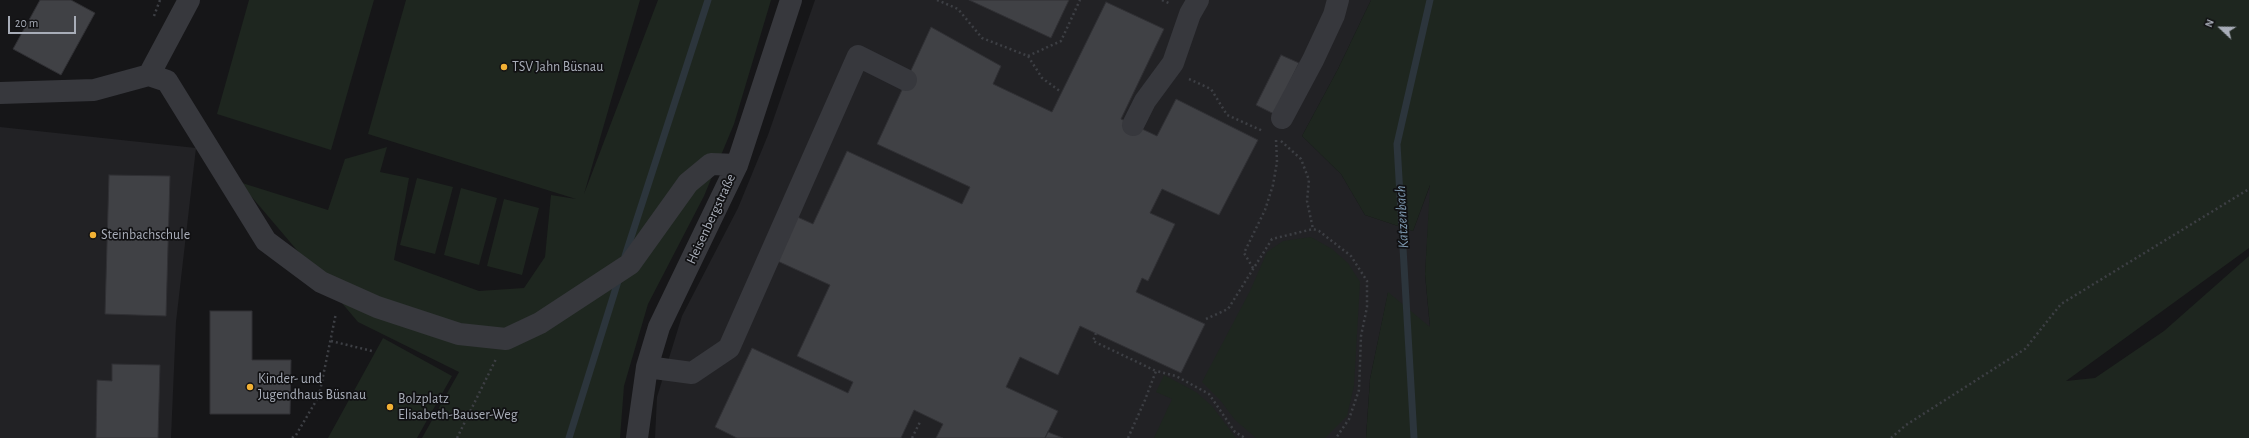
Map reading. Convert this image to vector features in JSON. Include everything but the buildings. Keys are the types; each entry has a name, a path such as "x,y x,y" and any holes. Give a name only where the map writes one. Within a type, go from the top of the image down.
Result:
{"street":[{"path":"149,75 189,0"},
{"name":"Heisenbergstraße","path":"637,438 647,367 660,327 736,165 791,0"},
{"path":"1133,124 1145,101 1172,63 1190,14 1198,0"},
{"path":"1279,127 1313,60 1334,14 1338,0"},
{"path":"647,367 692,373 729,348 858,56 906,80"},
{"path":"0,93 94,90 149,75 167,81 266,241 321,282 377,307 459,334 506,339 540,323 599,286 630,264 688,183 711,164 736,165"}],"path":[{"path":"937,0 958,9 982,38 1028,56 1042,78 1061,92"},
{"path":"1028,56 1061,41 1080,0"},
{"path":"1172,63 1181,76 1211,89 1227,115 1279,127"},
{"path":"1279,127 1287,145 1301,160 1309,180 1307,201 1313,229"},
{"path":"1253,268 1244,253 1265,210 1273,185 1277,162 1279,127"},
{"path":"1891,438 1906,425 2025,349 2061,304 2249,189"},
{"path":"1206,318 1228,309 1244,287 1253,268 1272,239 1313,229 1351,256 1368,281 1366,307 1361,343 1359,390 1349,419 1336,438"},
{"path":"292,438 296,435 319,396 340,290"},
{"path":"1096,333 1093,340 1156,370 1176,376 1209,394 1235,432 1245,438"},
{"path":"457,438 506,339"},
{"path":"331,341 372,351"},
{"path":"1128,438 1145,400 1156,370"},
{"path":"912,438 920,422"}],"shaded area":[{"path":"249,0 374,0 331,150 217,114"},
{"path":"406,0 640,0 584,194 658,0 771,0 734,124 704,196 648,304 624,386 620,438 422,438 459,372 358,322 239,182 328,210 345,159 387,147 380,172 409,178 394,260 479,291 524,288 545,257 551,195 576,199 368,134"},
{"path":"815,0 1371,0 1338,69 1302,136 1341,174 1365,215 1413,231 1431,183 1425,274 1430,328 1388,293 1370,379 1366,438 655,438 657,397 682,316 738,208 768,135"},
{"path":"1371,0 2249,0 2249,248 2066,381 2095,378 2164,331 2249,256 2249,438 1366,438 1370,379 1388,292 1430,327 1425,274 1430,185 1413,231 1365,215 1341,174 1302,136 1338,69"},
{"name":"Steinbachschule","path":"0,127 196,148 176,322 171,438 0,438"},
{"path":"417,178 453,187 435,254 400,245"},
{"path":"461,188 497,198 479,265 444,255"},
{"path":"504,199 539,208 522,275 487,266"},
{"path":"1311,237 1332,249 1348,263 1360,282 1354,386 1347,416 1325,438 1256,438 1235,420 1220,400 1202,382 1250,291 1267,252 1283,241"},
{"name":"Bolzplatz Elisabeth-Bauser-Weg","path":"383,338 452,376 417,438 328,438"},
{"path":"1164,375 1196,392 1212,406 1236,438 1154,438 1172,399 1156,392"}],"waterway":[{"path":"625,256 708,0"},
{"name":"Katzenbach","path":"1414,438 1397,144 1430,0"},
{"path":"569,438 619,278"}],"place":[{"name":"TSV Jahn Büsnau","path":"504,67"},
{"name":"Steinbachschule","path":"93,235"},
{"name":"Kinder- und Jugendhaus Büsnau","path":"250,387"},
{"name":"Bolzplatz Elisabeth-Bauser-Weg","path":"390,407"}]}
